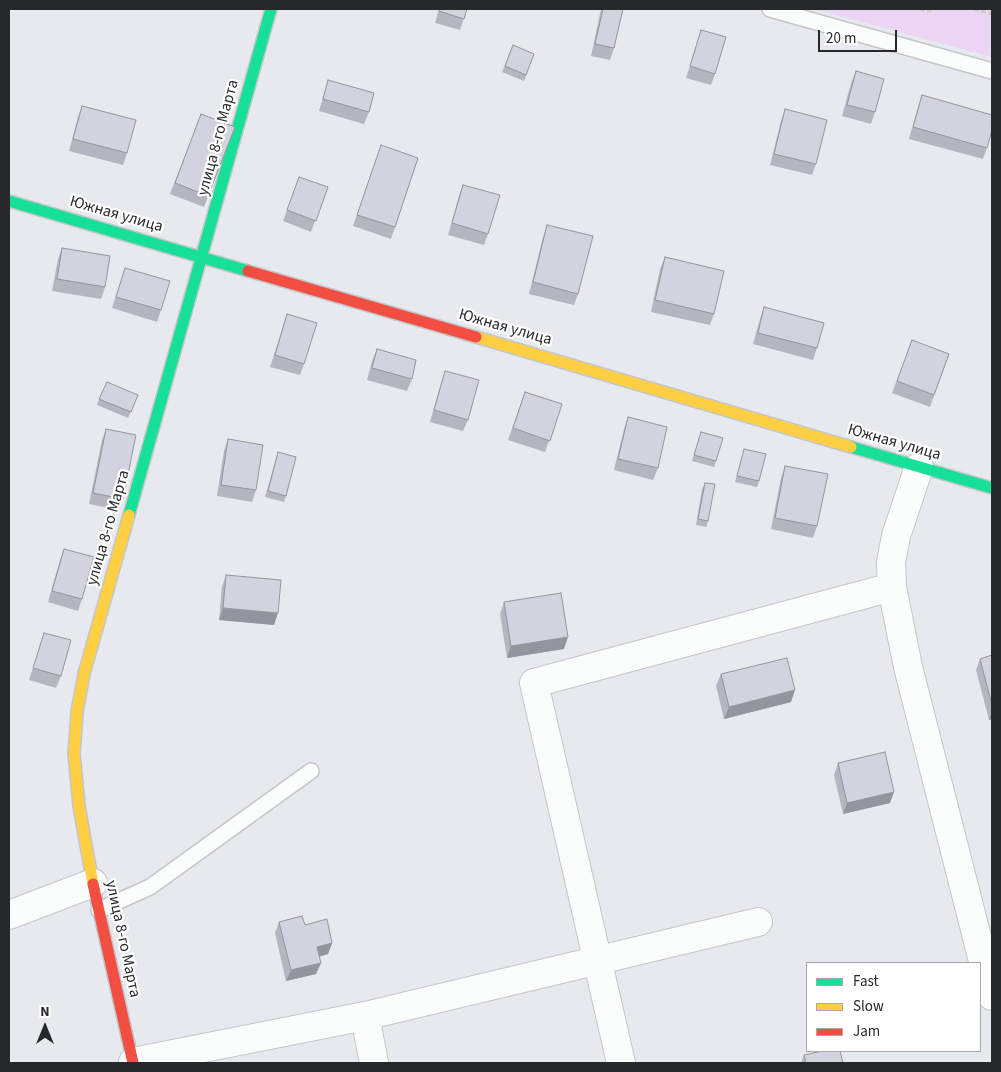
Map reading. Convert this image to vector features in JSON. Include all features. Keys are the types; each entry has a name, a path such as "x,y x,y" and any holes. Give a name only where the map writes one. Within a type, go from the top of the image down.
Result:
{"street":[{"name":"улица 8-го Марта","path":"133,1063 93,883 76,779 75,732 80,694 271,9"},
{"name":"Южная улица","path":"9,201 203,256 992,488"},
{"path":"919,467 896,536 891,562 892,587 908,667 992,996"},
{"path":"621,1063 534,683 892,587"},
{"path":"9,915 93,883"},
{"path":"133,1063 364,1016 758,922"},
{"path":"364,1016 374,1063"}],"lane":[{"path":"770,9 992,70"},
{"path":"99,910 150,887 311,771"}],"path":[{"path":"920,9 926,11 936,9"},
{"path":"974,9 992,14"}],"shaded area":[{"path":"814,9 992,9 992,57"}],"building":[{"path":"440,9 467,9 464,19 439,11"},
{"path":"603,9 623,9 614,48 595,44"},
{"path":"701,30 726,37 715,74 690,66"},
{"path":"513,45 534,54 526,75 505,66"},
{"path":"856,71 884,79 875,112 847,105"},
{"path":"328,80 374,93 369,112 323,99"},
{"path":"922,95 992,115 992,130 987,148 913,127"},
{"path":"82,106 136,120 127,153 73,139"},
{"path":"785,109 827,120 816,164 774,154"},
{"path":"201,114 235,127 208,196 175,183"},
{"path":"381,145 418,158 395,227 357,215"},
{"path":"299,177 328,187 316,221 287,210"},
{"path":"463,185 500,195 488,234 452,223"},
{"path":"547,225 593,236 578,294 533,282"},
{"path":"62,248 110,256 105,287 57,279"},
{"path":"665,257 724,271 714,314 655,300"},
{"path":"125,268 170,281 161,310 116,297"},
{"path":"764,307 824,323 817,348 758,333"},
{"path":"287,314 317,323 304,364 275,355"},
{"path":"912,340 949,354 934,395 897,381"},
{"path":"377,349 416,360 412,379 372,368"},
{"path":"445,371 479,380 468,420 434,410"},
{"path":"107,382 138,395 131,412 99,399"},
{"path":"525,392 562,404 550,441 513,428"},
{"path":"628,417 667,427 658,468 618,459"},
{"path":"106,429 136,435 123,499 93,493"},
{"path":"701,432 723,438 716,461 694,455"},
{"path":"228,439 263,445 256,490 221,485"},
{"path":"744,449 766,454 759,481 737,476"},
{"path":"278,452 296,457 286,496 268,491"},
{"path":"785,466 828,474 817,526 775,518"},
{"path":"705,483 715,484 708,521 698,519"},
{"path":"64,549 94,557 82,599 52,591"},
{"path":"226,575 281,580 278,613 223,608"},
{"path":"561,593 568,637 511,646 504,602"},
{"path":"44,633 71,640 61,676 33,668"},
{"path":"992,655 992,705 980,659"},
{"path":"787,658 795,690 729,707 721,674"},
{"path":"885,752 894,792 847,803 838,763"},
{"path":"302,916 305,925 327,919 332,943 317,947 321,963 291,970 279,922"},
{"path":"818,1052 840,1052 843,1063 806,1063 804,1055"}],"traffic: fast":[{"path":"129,515 271,9"},
{"path":"9,201 248,271"},
{"path":"851,447 992,488"}],"traffic: slow":[{"path":"476,337 851,447"},
{"path":"93,884 79,806 74,754 77,712 84,674 129,515"}],"traffic: jam":[{"path":"248,271 476,337"},
{"path":"93,884 133,1063"}]}
